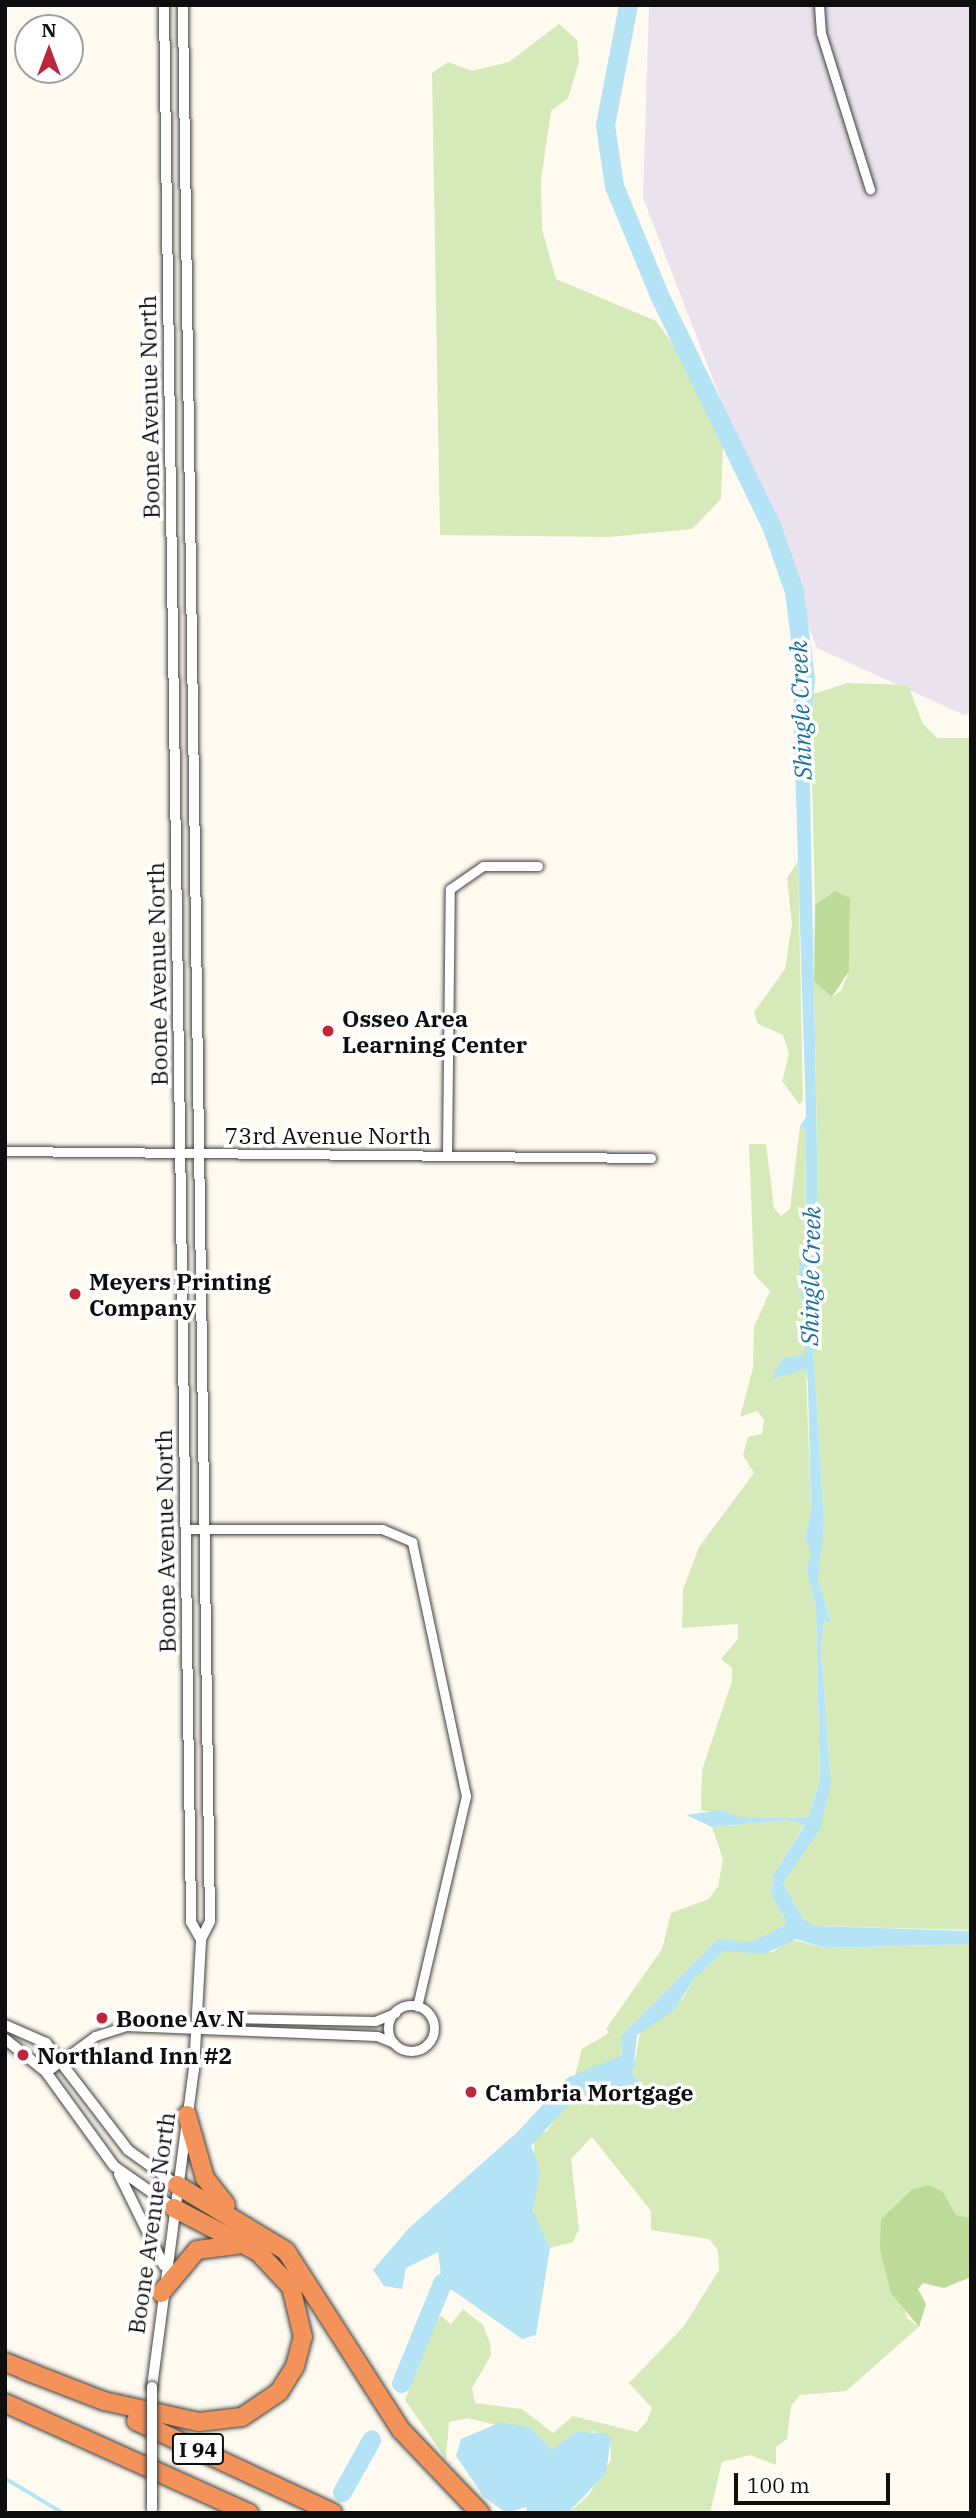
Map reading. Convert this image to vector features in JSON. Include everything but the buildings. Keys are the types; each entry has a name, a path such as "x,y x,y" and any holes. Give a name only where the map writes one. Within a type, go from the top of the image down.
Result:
{"highway":[{"path":"187,2115 205,2178 241,2220"},
{"path":"177,2185 241,2220 286,2251 401,2430 480,2513"},
{"path":"24,2370 169,2418 221,2422 250,2414 286,2384 303,2337 291,2287 258,2252 174,2208"},
{"path":"161,2293 202,2248 233,2244 258,2252"},
{"name":"I 94","path":"5,2361 333,2513"},
{"name":"I 94","path":"5,2403 249,2513"},
{"path":"152,2469 220,2513"}],"street":[{"name":"Boone Avenue North","path":"164,5 191,1922 201,1939"},
{"name":"Boone Avenue North","path":"153,2511 152,2387 161,2293 198,2025 201,1939 210,1908 183,5"},
{"path":"819,5 821,33 870,189"},
{"path":"447,1155 450,889 483,866 538,866"},
{"name":"73rd Avenue North","path":"5,1151 651,1158"},
{"path":"186,1529 382,1529 406,1538 418,1556 466,1812 417,2006"},
{"path":"46,2072 116,2027 198,2025 228,2018 375,2021 417,2006"},
{"path":"198,2025 226,2033 377,2036 416,2050 431,2039 432,2020 417,2006"},
{"path":"394,2043 388,2030 395,2013"},
{"path":"5,2025 27,2031 64,2059 128,2150 177,2185"},
{"path":"5,2039 46,2072 114,2166 148,2222 165,2267"},
{"path":"114,2166 174,2208"}],"shaded area":[{"path":"649,5 971,5 971,713 964,715 817,648 643,198"}],"green space":[{"path":"559,24 577,40 579,62 568,98 551,111 541,180 542,229 556,279 656,321 690,368 723,444 721,499 692,529 609,537 440,535 432,73 448,62 472,71 509,62"},
{"path":"848,683 908,685 923,724 937,738 971,738 971,1930 816,1926 803,1919 783,1883 831,1783 821,1648 824,1622 831,1620 818,1580 818,1532 824,1522 813,1345 819,1253 814,981 832,997 841,991 849,971 850,898 835,891 815,905 810,695"},
{"path":"798,861 803,1101 799,1104 782,1081 789,1054 783,1035 758,1024 754,1012 785,969 792,924 787,878"},
{"path":"835,891 850,898 849,971 832,997 814,981 815,905"},
{"path":"800,1126 805,1131 805,1355 773,1378 806,1368 811,1513 805,1538 813,1553 806,1567 816,1608 820,1780 808,1818 739,1817 701,1810 702,1770 732,1681 732,1668 721,1659 738,1639 738,1624 682,1628 683,1589 699,1547 754,1473 743,1455 748,1437 762,1434 764,1420 757,1411 740,1417 753,1368 754,1327 770,1291 754,1274 749,1144 766,1144 774,1208 781,1216 790,1209"},
{"path":"788,1820 805,1824 773,1875 771,1895 786,1921 782,1927 765,1939 707,1950 621,2036 622,2061 574,2079 582,2049 609,2033 606,2029 662,1949 671,1913 709,1899 718,1886 723,1859 712,1827"},
{"path":"790,1939 825,1948 971,1944 971,2218 956,2215 943,2192 911,2190 881,2219 907,2318 919,2327 846,2391 800,2395 791,2406 787,2439 776,2447 776,2465 750,2455 722,2462 710,2513 568,2513 588,2496 611,2460 610,2438 593,2431 552,2450 538,2435 467,2418 449,2422 446,2459 405,2400 434,2325 441,2316 451,2324 463,2309 483,2325 490,2343 491,2355 472,2388 475,2403 522,2409 553,2433 573,2416 637,2432 647,2421 652,2408 629,2383 684,2326 719,2270 718,2250 709,2239 651,2230 651,2211 592,2137 571,2159 579,2229 573,2242 550,2248 534,2223 534,2137 547,2131 576,2090 605,2075 606,2086 649,2107 664,2095 645,2089 633,2074 641,2027 682,2000 694,1979 724,1951 773,1952"},
{"path":"929,2185 943,2192 956,2215 971,2218 971,2277 944,2288 923,2283 918,2289 926,2304 919,2327 891,2293 880,2249 881,2219 911,2190"}],"water":[{"path":"808,679 819,1253 813,1345 824,1522 818,1580 831,1621 824,1622 821,1648 831,1783 820,1829 783,1883 803,1919 816,1926 971,1931 971,1944 825,1948 796,1939 765,1954 724,1951 694,1979 674,2010 637,2035 633,2074 645,2089 669,2099 649,2107 606,2086 601,2066 622,2060 621,2036 718,1939 751,1942 782,1927 786,1921 771,1895 773,1875 805,1825 788,1820 712,1827 686,1815 722,1810 739,1817 808,1818 820,1780 816,1608 806,1567 812,1553 805,1538 811,1513 806,1369 772,1379 782,1358 805,1355 799,1258 806,1247 805,1131 800,1126 806,1117 794,732 797,693"},
{"path":"514,2135 532,2148 540,2170 533,2211 550,2248 536,2335 522,2339 442,2283 438,2252 406,2268 402,2289 384,2286 373,2270 409,2228"},
{"path":"501,2422 531,2428 552,2450 576,2432 603,2433 611,2438 606,2473 568,2513 527,2513 526,2507 506,2513 484,2497 456,2456 461,2439"}],"waterway":[{"name":"Shingle Creek","path":"628,5 605,125 614,186 660,297 772,528 794,591 805,679 802,709"},
{"name":"Shingle Creek","path":"517,2164 523,2139 573,2085 626,2063"},
{"name":"Shingle Creek","path":"401,2383 442,2283 462,2271"},
{"name":"Shingle Creek","path":"342,2492 371,2440"},
{"path":"5,2478 63,2513"}],"place":[{"name":"Osseo Area Learning Center","path":"328,1031"},
{"name":"Meyers Printing Company","path":"75,1294"},
{"name":"Boone Av N","path":"102,2018"},
{"name":"Northland Inn #2","path":"23,2055"},
{"name":"Cambria Mortgage","path":"471,2092"}]}
